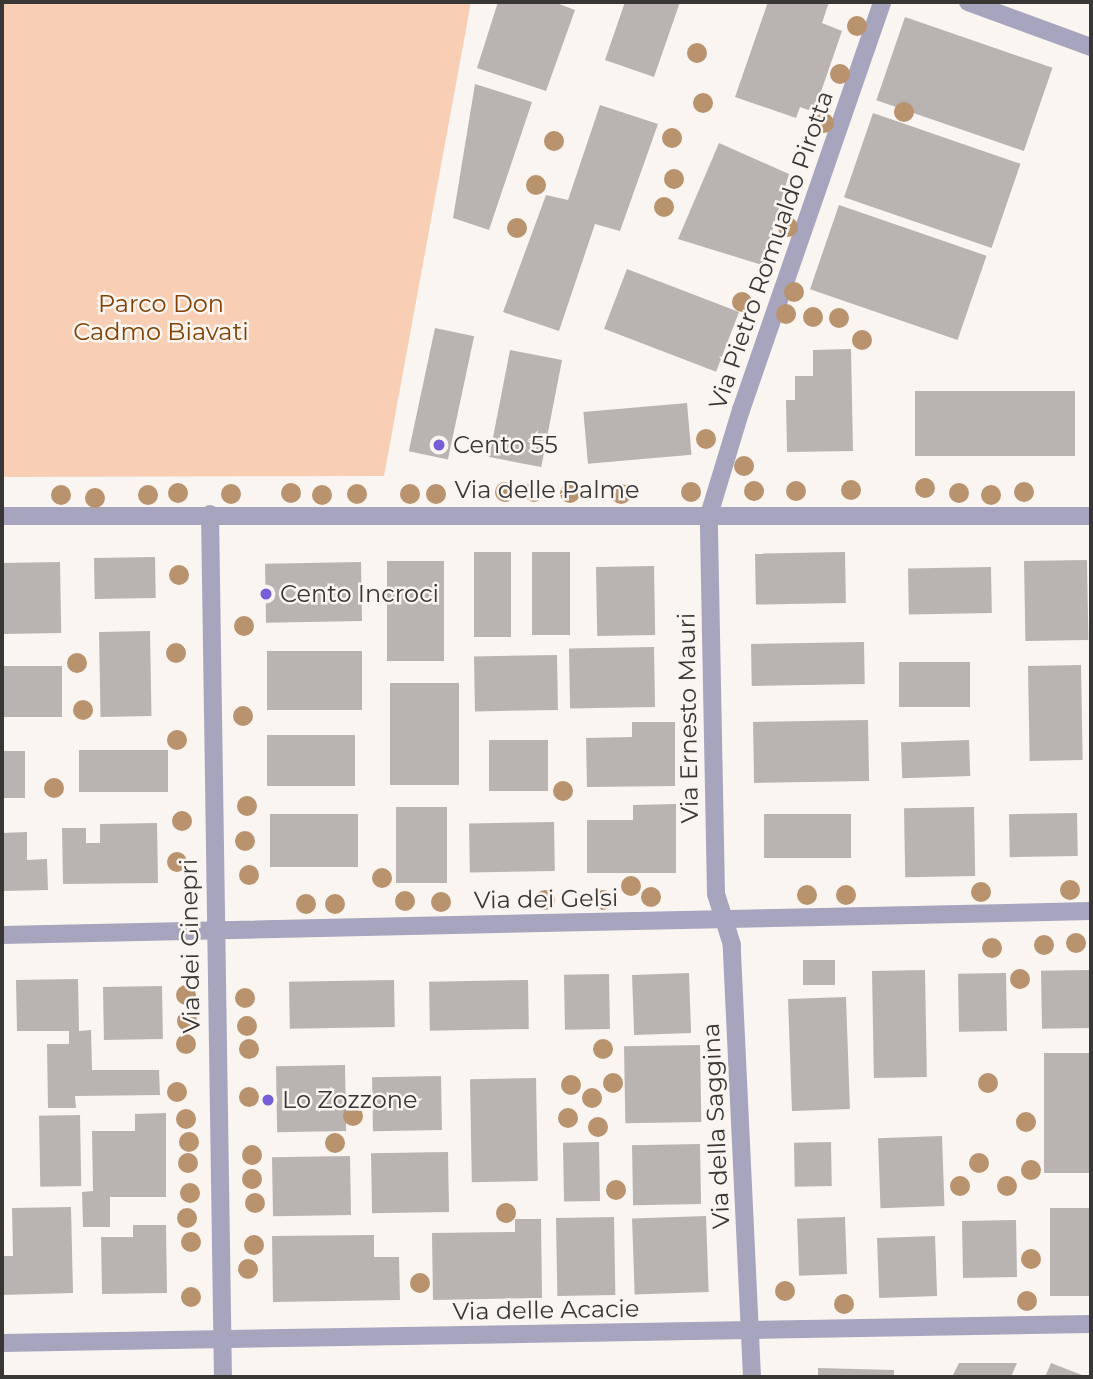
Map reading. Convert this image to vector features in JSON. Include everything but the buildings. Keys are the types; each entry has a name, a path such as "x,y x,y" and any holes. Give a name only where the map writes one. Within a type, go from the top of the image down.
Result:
{"street":[{"name":"Via Pietro Romualdo Pirotta","path":"709,515 741,410 882,2"},
{"path":"968,2 1091,47"},
{"name":"Via dei Ginepri","path":"211,514 214,929 223,1377"},
{"name":"Via Ernesto Mauri","path":"709,515 716,894 721,920"},
{"name":"Via delle Palme","path":"2,516 1091,516"},
{"name":"Via dei Gelsi","path":"2,935 1091,911"},
{"name":"Via della Saggina","path":"721,920 732,945 752,1377"},
{"name":"Via delle Acacie","path":"2,1343 1091,1324"}],"green space":[{"name":"Parco Don Cadmo Biavati","path":"2,2 471,2 384,476 2,477"}],"place":[{"name":"Cento 55","path":"439,445"},
{"name":"Cento Incroci","path":"266,594"},
{"name":"Lo Zozzone","path":"268,1100"}]}
